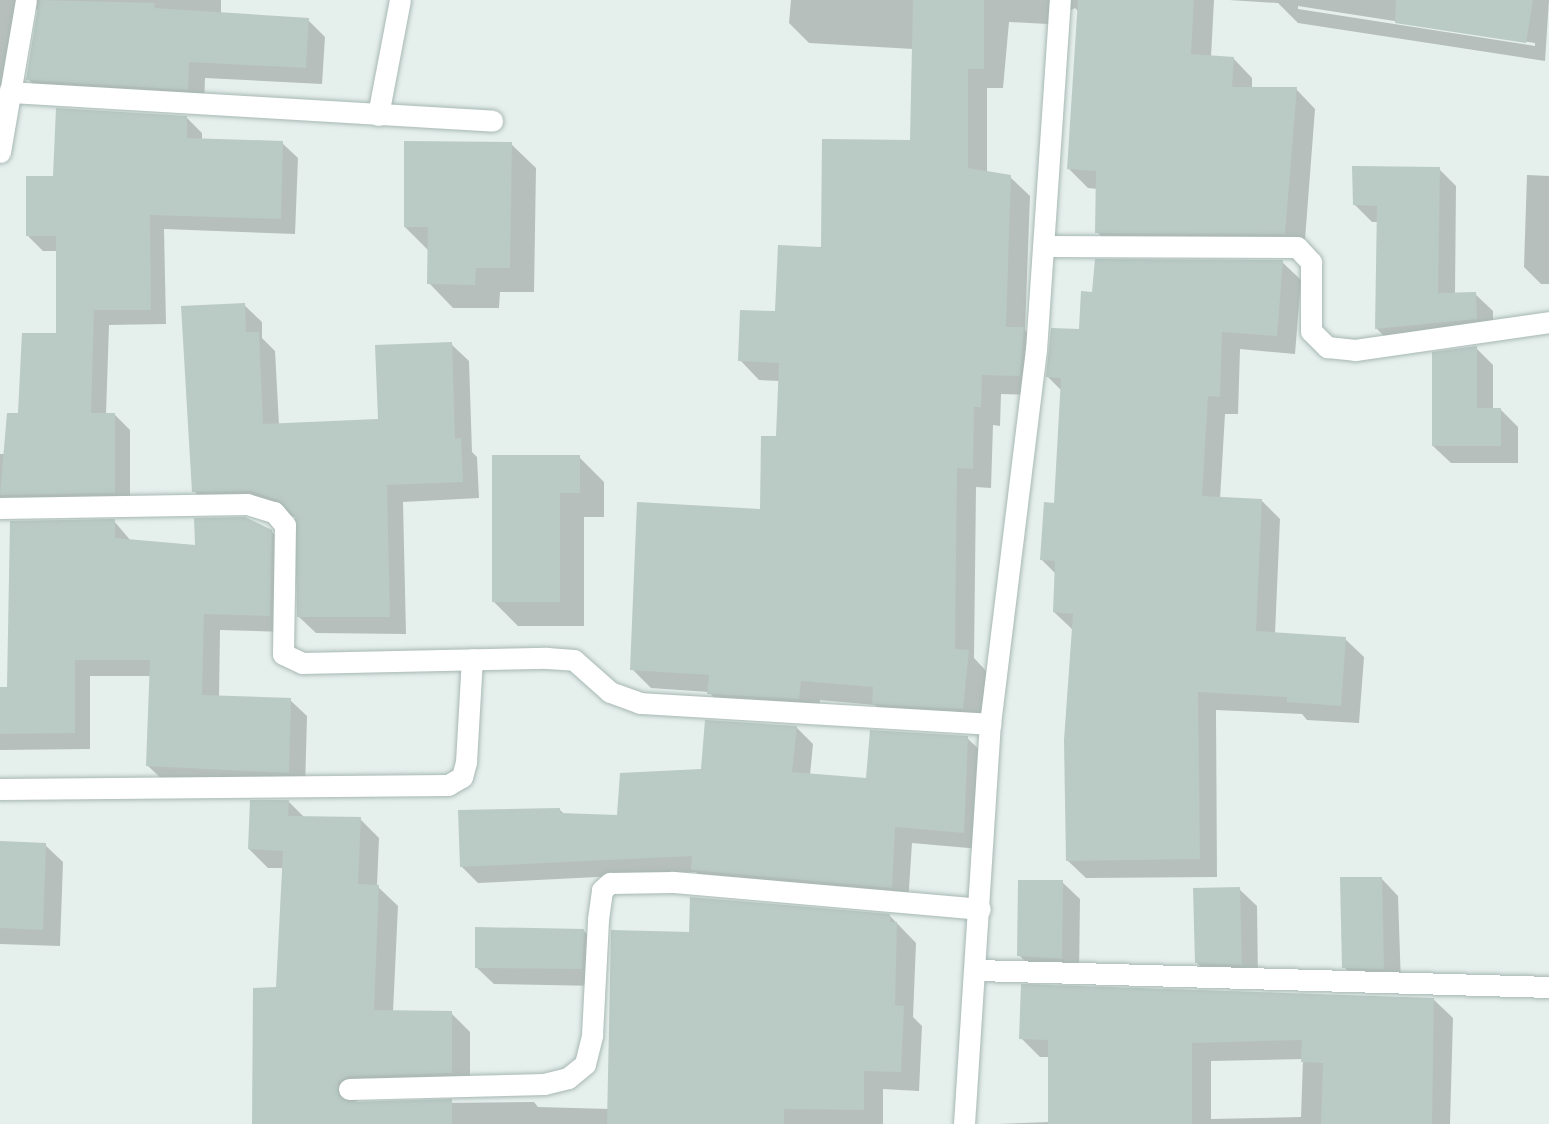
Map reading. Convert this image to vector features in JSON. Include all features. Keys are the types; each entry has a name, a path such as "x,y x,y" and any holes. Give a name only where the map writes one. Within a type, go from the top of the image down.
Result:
{"street":[{"path":"0,152 26,0"},
{"path":"378,115 400,0"},
{"path":"964,1124 977,970 990,724 1036,350 1060,0"},
{"path":"9,92 492,121"},
{"path":"1043,246 1297,247 1311,262 1311,331 1327,347 1355,350 1549,322"},
{"path":"0,508 247,505 274,512 285,526 283,653 302,663 472,659 574,660 610,692 640,703 990,724"},
{"path":"0,789 448,785 462,777 466,762 472,659"},
{"path":"349,1088 544,1084 568,1078 585,1064 592,1035 598,919 602,890 610,883 673,881 980,909"},
{"path":"977,970 1549,987"}],"building":[{"path":"39,0 155,3 154,8 309,18 306,68 189,62 188,90 26,80"},
{"path":"913,0 984,0 984,69 968,69 968,168 1011,175 1006,327 1024,327 1020,376 982,375 981,407 974,407 973,469 957,468 955,649 969,650 963,709 872,704 873,687 801,681 799,699 707,694 709,675 630,670 637,502 760,509 761,436 776,436 779,363 738,361 740,310 775,311 778,245 821,247 822,139 910,140"},
{"path":"1078,0 1194,0 1191,54 1234,57 1232,87 1297,87 1285,234 1095,233 1096,171 1067,169"},
{"path":"1396,0 1533,0 1526,43 1395,23"},
{"path":"56,108 187,116 187,138 283,141 281,219 150,215 151,310 94,310 91,413 115,413 115,493 0,495 7,413 18,413 22,333 56,333 56,236 26,236 26,176 53,176"},
{"path":"404,141 512,142 510,268 476,268 475,285 427,284 428,227 404,227"},
{"path":"1352,166 1440,167 1438,293 1476,292 1477,319 1375,329 1377,206 1353,205"},
{"path":"1095,259 1283,260 1277,336 1222,332 1220,397 1208,396 1202,496 1262,499 1256,631 1346,637 1341,706 1287,702 1287,697 1198,692 1200,859 1066,861 1064,740 1073,614 1053,612 1055,561 1040,560 1044,502 1054,503 1061,378 1046,377 1051,328 1079,329 1081,291 1092,292"},
{"path":"245,303 246,332 259,332 263,424 378,419 375,345 452,342 455,439 461,438 463,482 387,485 390,617 297,617 295,517 278,500 251,491 192,492 181,306"},
{"path":"1477,346 1477,408 1501,408 1501,446 1432,446 1432,352"},
{"path":"492,455 580,455 580,493 560,493 560,602 492,602"},
{"path":"245,517 272,530 270,616 204,614 202,695 291,698 289,773 146,766 150,660 75,660 75,733 0,734 0,687 7,687 10,521 115,519 115,538 195,545 194,518"},
{"path":"705,720 797,726 792,772 866,778 870,730 968,736 964,833 895,827 892,888 691,870 692,856 460,867 458,810 560,808 560,813 617,815 620,773 701,769"},
{"path":"250,800 289,800 288,816 361,817 358,884 379,885 374,1010 452,1011 452,1073 348,1076 338,1082 338,1095 349,1102 452,1099 452,1124 252,1124 253,988 276,987 283,851 248,849"},
{"path":"0,841 46,843 43,930 0,928"},
{"path":"1340,877 1382,877 1384,969 1342,968"},
{"path":"1018,880 1063,880 1062,959 1017,956"},
{"path":"1240,887 1242,965 1195,963 1193,888"},
{"path":"690,897 890,914 890,922 897,922 895,1005 904,1006 901,1072 864,1071 864,1110 784,1109 784,1124 607,1124 611,930 689,932"},
{"path":"475,927 584,929 582,969 475,968"},
{"path":"1021,984 1434,998 1432,1124 1321,1124 1323,1063 1301,1062 1302,1040 1192,1043 1192,1124 1048,1124 1048,1040 1019,1039"}]}
